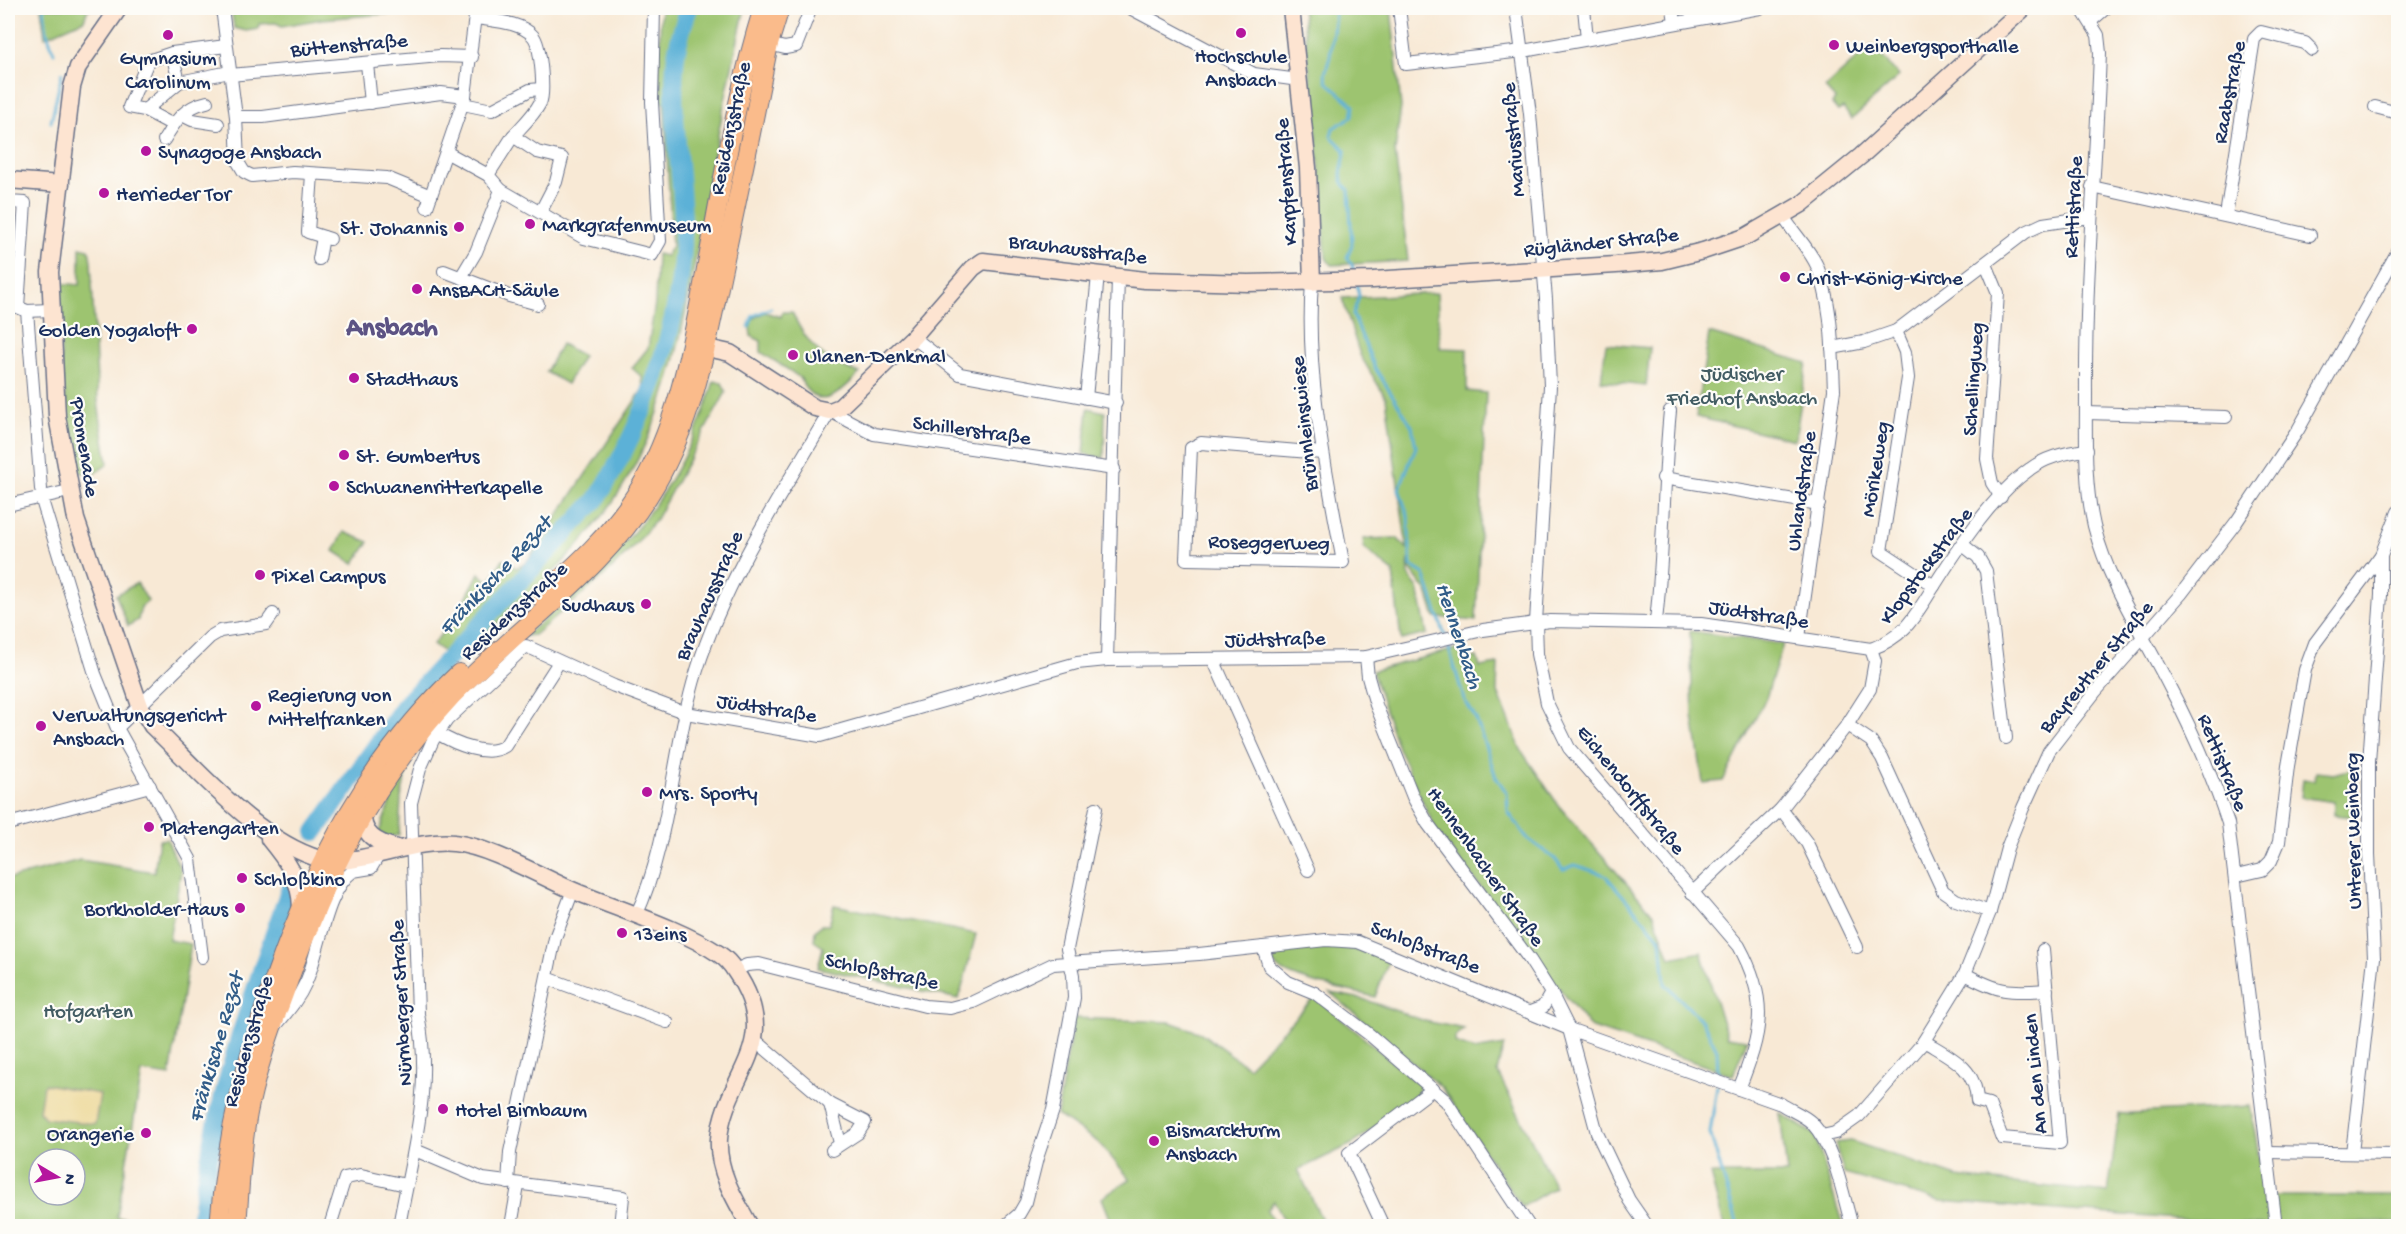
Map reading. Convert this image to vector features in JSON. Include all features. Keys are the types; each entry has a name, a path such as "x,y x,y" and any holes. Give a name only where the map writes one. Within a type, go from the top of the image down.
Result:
{"main road":[{"name":"Residenzstraße","path":"219,1227 224,1167 232,1118 265,1003 301,907 329,861 404,751 453,695 590,570 637,515 674,450 688,416 699,346 762,42 763,8"},
{"name":"Residenzstraße","path":"762,42 780,8"},
{"name":"Residenzstraße","path":"237,1227 247,1117 270,1031 329,861 372,772 416,714 591,550 637,494 671,418 699,346"}],"street":[{"name":"Promenade","path":"119,8 78,67 72,87 50,272 50,310 57,416 75,519 140,705 152,726 263,831 287,846 329,861"},
{"path":"222,8 236,117 238,162 244,172 252,176 312,174 387,178 429,202 464,100 472,57 476,13 516,25 533,35 541,59 541,102 513,136 488,175"},
{"path":"446,152 488,175 508,196 541,211 586,238 652,255 660,241 652,102 654,8"},
{"path":"762,42 785,48 796,46 802,38 811,8"},
{"path":"1130,8 1254,74 1299,80"},
{"name":"Karpfenstraße","path":"1291,8 1308,168 1312,282"},
{"path":"1399,8 1406,64 1523,51 1737,10 1760,8"},
{"name":"Mariusstraße","path":"1516,8 1523,51 1543,270"},
{"path":"1584,8 1587,39"},
{"path":"1673,8 1675,23"},
{"name":"Rügländer Straße","path":"1312,282 1543,270 1662,261 1693,254 1745,237 1783,216 1861,156 2024,8"},
{"name":"Rettistraße","path":"2081,8 2098,35 2100,53 2090,217 2086,413 2086,450 2094,526 2122,601 2196,737 2212,774 2228,824 2236,876 2275,1221"},
{"path":"2091,21 2106,8"},
{"name":"Raabstraße","path":"2226,215 2254,39 2261,32 2305,43 2312,50"},
{"path":"172,125 145,110 129,107 148,61 172,53 226,46"},
{"path":"172,53 179,82"},
{"name":"Büttenstraße","path":"145,110 179,82 230,74 440,56 472,57"},
{"path":"367,64 371,103"},
{"path":"142,78 158,98"},
{"path":"236,117 263,117 441,93 492,111 530,90 541,89"},
{"path":"164,140 172,125 192,105 207,102"},
{"path":"2374,107 2398,113"},
{"path":"182,115 192,120 218,124"},
{"path":"513,136 537,152 562,158 556,182 541,211"},
{"path":"312,174 308,232 327,238 319,259"},
{"path":"8,180 61,184"},
{"path":"2092,187 2310,235"},
{"path":"462,275 476,252 501,190"},
{"path":"8,202 25,203 17,307 41,493 95,674 117,728 190,859 202,957"},
{"name":"Uhlandstraße","path":"1783,216 1816,265 1830,317 1834,390 1799,638"},
{"path":"1832,348 1874,339 1896,331 2026,232 2043,224 2090,217"},
{"name":"Bayreuther Straße","path":"1822,1136 1834,1133 1858,1116 1924,1041 1965,974 1990,912 2011,838 2049,751 2095,692 2144,639 2237,521 2298,430 2398,250"},
{"name":"Brauhausstraße","path":"636,916 653,870 686,713 710,635 734,582 830,411 840,407 912,337 973,268 983,261 993,260 1118,278 1186,282 1312,282"},
{"name":"Schellingweg","path":"1986,264 1998,293 1987,459 1992,483 2001,497"},
{"name":"Eichendorffstraße","path":"1543,270 1550,386 1536,622 1541,684 1564,740 1739,946 1753,971 1759,998 1759,1027 1756,1045 1739,1089"},
{"path":"444,271 462,275 509,296 538,304"},
{"path":"1086,399 1098,275"},
{"path":"1107,660 1116,424 1118,278"},
{"name":"Brünnleinswiese","path":"1312,282 1314,363 1322,453 1343,562"},
{"path":"17,307 50,310"},
{"name":"Mörikeweg","path":"1896,331 1905,352 1908,378 1881,551 1934,586"},
{"path":"912,337 960,374 1116,403"},
{"path":"699,346 730,353 815,408 830,411"},
{"name":"Schillerstraße","path":"830,411 874,434 1114,469"},
{"path":"1656,621 1662,565 1663,478 1670,411"},
{"path":"2086,413 2226,417"},
{"name":"Roseggerweg","path":"1322,453 1201,443 1191,448 1186,559 1343,562"},
{"name":"Klopstockstraße","path":"1692,893 1781,809 1847,725 1869,689 1875,661 1871,649 1891,642 1910,625 1963,545 2001,497 2032,468 2065,453 2086,450"},
{"path":"1663,478 1819,504"},
{"path":"8,505 41,493 69,491"},
{"name":"Unterer Weinberg","path":"2352,1152 2374,958 2369,854 2369,762 2381,595 2380,555 2398,512"},
{"path":"1963,545 1978,556 1986,571 2006,738"},
{"path":"2236,876 2262,870 2271,861 2279,842 2288,766 2305,669 2315,643 2380,555"},
{"path":"117,728 210,637 220,631 266,624 273,614"},
{"name":"Jüdtstraße","path":"559,662 686,713 820,736 1077,663 1107,660 1366,657 1448,640 1483,630 1536,622 1656,621 1701,624 1871,649"},
{"name":"Nürnberger Straße","path":"399,1227 424,1096 424,1042 418,1014 406,848 411,803 420,769 437,734 472,694 526,646 559,662"},
{"name":"Hennenbacher Straße","path":"1366,657 1368,677 1376,705 1413,797 1428,824 1530,960 1551,993 1569,1029 1597,1133 1629,1200 1647,1227"},
{"path":"1213,659 1308,870"},
{"path":"437,734 484,751 497,752 506,746 559,662"},
{"path":"1847,725 1871,741 1882,758 1944,891 1956,900 1990,912"},
{"path":"8,824 150,786"},
{"path":"1005,1227 1019,1214 1026,1202 1037,1158 1051,1123 1074,998 1073,975 1067,949 1096,808"},
{"path":"1781,809 1807,843 1857,947"},
{"path":"363,812 364,828 374,840 406,848"},
{"path":"263,831 294,872 301,890 301,907"},
{"path":"329,861 406,848 456,843 493,855 718,954 735,970 751,1003 754,1039 751,1055 723,1119 719,1140 720,1161 730,1191 750,1227"},
{"path":"270,1031 298,999 307,980 338,890 353,872 371,868 380,853"},
{"path":"511,1227 513,1185 510,1152 555,938 573,890"},
{"name":"Schloßstraße","path":"735,970 747,964 759,964 925,1006 950,1008 973,1002 1053,964 1326,940 1358,942 1569,1029"},
{"path":"1263,947 1269,966 1288,981 1316,993 1370,1035 1446,1101 1529,1227"},
{"name":"An den Linden","path":"1924,1041 1965,1066 1974,1079 1977,1101 1989,1104 2002,1138 2060,1143 2043,950"},
{"name":"An den Linden","path":"1965,974 1994,989 2014,993 2047,990"},
{"path":"547,978 667,1022"},
{"path":"1530,1012 1543,1007 1551,993"},
{"path":"1569,1029 1780,1104 1810,1121 1830,1151 1852,1227"},
{"path":"754,1039 830,1104 865,1122 858,1133 836,1147 830,1104"},
{"path":"1383,1227 1349,1153 1433,1089"},
{"path":"415,1150 461,1172 513,1185 623,1197 620,1227"},
{"path":"2268,1152 2394,1154 2398,1151"},
{"path":"330,1227 345,1178 361,1175 406,1185"}],"green space":[{"path":"41,8 110,8 88,9 84,20 45,37"},
{"path":"231,8 435,8 435,10 322,19 282,26 276,23 259,24 258,29 246,31 234,28"},
{"path":"661,8 745,8 720,124 692,279 661,404 626,482 585,538 513,610 455,660 433,644 458,613 479,573 489,582 503,559 516,568 526,563 643,389 642,377 632,368 648,348 655,303 657,254 666,256 672,246 664,102 658,102"},
{"path":"1302,8 1391,8 1401,107 1395,151 1408,261 1331,265 1326,258 1316,127"},
{"path":"1872,45 1899,76 1852,119 1843,108 1838,111 1832,104 1835,99 1825,88"},
{"path":"80,247 89,249 91,261 98,403 108,464 94,474 78,472 73,464 61,365 59,283 80,285"},
{"path":"1437,293 1440,348 1467,349 1467,391 1486,393 1476,621 1435,617 1427,592 1410,569 1408,559 1409,576 1418,588 1427,634 1401,640 1393,572 1364,548 1363,539 1397,538 1407,549 1386,398 1360,355 1342,298"},
{"path":"765,312 781,317 782,312 792,312 810,343 818,351 837,364 860,373 835,395 821,399 814,396 800,378 761,352 761,341 751,336 752,319"},
{"name":"Jüdischer Friedhof Ansbach","path":"1709,333 1807,363 1795,440 1696,417"},
{"path":"561,344 583,356 567,384 546,372"},
{"path":"1606,344 1650,348 1646,386 1601,381"},
{"path":"714,381 722,383 726,392 656,519 637,543 605,575 534,635 524,636 587,583 640,524 663,492 683,458 700,421"},
{"path":"1088,408 1105,412 1104,458 1084,454"},
{"path":"344,532 369,542 354,564 334,551"},
{"path":"137,583 148,601 141,607 138,620 128,626 116,595"},
{"path":"1690,631 1783,644 1766,698 1723,781 1703,783 1693,716"},
{"path":"1464,647 1468,659 1477,657 1480,667 1498,664 1497,690 1521,750 1559,806 1654,915 1670,958 1701,952 1727,1037 1747,1040 1733,1075 1590,1027 1437,832 1398,748 1372,671"},
{"path":"2358,768 2355,817 2334,815 2334,802 2301,797 2303,779 2314,781 2316,772 2333,774"},
{"path":"407,769 401,798 399,835 386,838 379,832 399,779"},
{"name":"Hofgarten","path":"167,839 181,871 169,940 191,944 170,1076 142,1072 117,1217 145,1222 145,1226 8,1226 8,879 80,860 154,872 159,840"},
{"path":"834,905 976,934 959,999 818,968 823,947 814,941 815,931 821,925 829,925"},
{"path":"1338,947 1369,952 1389,960 1375,997 1305,980 1291,975 1273,963 1279,950"},
{"path":"1331,993 1363,999 1425,1021 1464,1029 1455,1037 1455,1043 1474,1050 1504,1045 1497,1071 1555,1187 1522,1207 1442,1088"},
{"path":"1315,997 1420,1085 1418,1094 1354,1143 1298,1170 1325,1226 1287,1226 1274,1201 1267,1210 1276,1226 1113,1226 1102,1198 1130,1179 1098,1142 1057,1115 1074,1018 1170,1022 1201,1033 1248,1067"},
{"path":"2250,1106 2266,1196 2398,1196 2398,1222 2270,1226 1940,1201 1844,1174 1835,1143 1851,1141 1957,1177 2108,1193 2119,1114"},
{"path":"1780,1113 1815,1135 1843,1226 1724,1226 1710,1174 1787,1174"}],"sand":[{"path":"46,1084 100,1094 95,1124 45,1118 39,1111 43,1087"}],"waterway":[{"path":"44,8 47,33 54,53"},
{"name":"Fränkische Rezat","path":"315,832 404,706 597,499 631,436 659,367 678,295 683,224 674,85 677,50 689,8"},
{"name":"Hennenbach","path":"1333,8 1335,15 1330,56 1325,74 1327,82 1354,106 1352,117 1333,128 1331,136 1345,150 1341,176 1349,190 1352,245 1347,258 1355,276"},
{"path":"51,122 62,73"},
{"name":"Hennenbach","path":"1357,285 1359,296 1353,315 1375,368 1412,426 1416,447 1399,489 1408,516 1411,566 1424,574 1445,636"},
{"path":"749,327 753,316 771,308"},
{"name":"Hennenbach","path":"1447,642 1464,699 1476,719 1496,777 1507,793 1508,812 1528,839 1555,859 1563,870 1575,865 1605,875 1661,940 1665,984 1703,1022 1717,1050 1718,1076"},
{"name":"Fränkische Rezat","path":"200,1226 205,1182 223,1096 248,1011 291,885"},
{"name":"Hennenbach","path":"1717,1086 1710,1133 1738,1226"}],"place":[{"name":"Hochschule Ansbach","path":"1241,33"},
{"name":"Gymnasium Carolinum","path":"168,35"},
{"name":"Weinbergsporthalle","path":"1834,45"},
{"name":"Synagoge Ansbach","path":"146,151"},
{"name":"Herrieder Tor","path":"104,193"},
{"name":"Markgrafenmuseum","path":"530,224"},
{"name":"St. Johannis","path":"459,227"},
{"name":"Christ-König-Kirche","path":"1785,277"},
{"name":"AnsBACH-Säule","path":"417,289"},
{"name":"Golden Yogaloft","path":"192,329"},
{"name":"Ulanen-Denkmal","path":"793,355"},
{"name":"Stadthaus","path":"354,378"},
{"name":"St. Gumbertus","path":"344,455"},
{"name":"Schwanenritterkapelle","path":"334,486"},
{"name":"Pixel Campus","path":"260,575"},
{"name":"Sudhaus","path":"646,604"},
{"name":"Regierung von Mittelfranken","path":"256,706"},
{"name":"Verwaltungsgericht Ansbach","path":"41,726"},
{"name":"Mrs. Sporty","path":"647,792"},
{"name":"Platengarten","path":"149,827"},
{"name":"Schloßkino","path":"242,878"},
{"name":"Borkholder-Haus","path":"240,908"},
{"name":"13eins","path":"622,933"},
{"name":"Hotel Birnbaum","path":"443,1109"},
{"name":"Orangerie","path":"146,1133"},
{"name":"Bismarckturm Ansbach","path":"1154,1141"}],"district":[{"name":"Ansbach","path":"392,326"}]}
